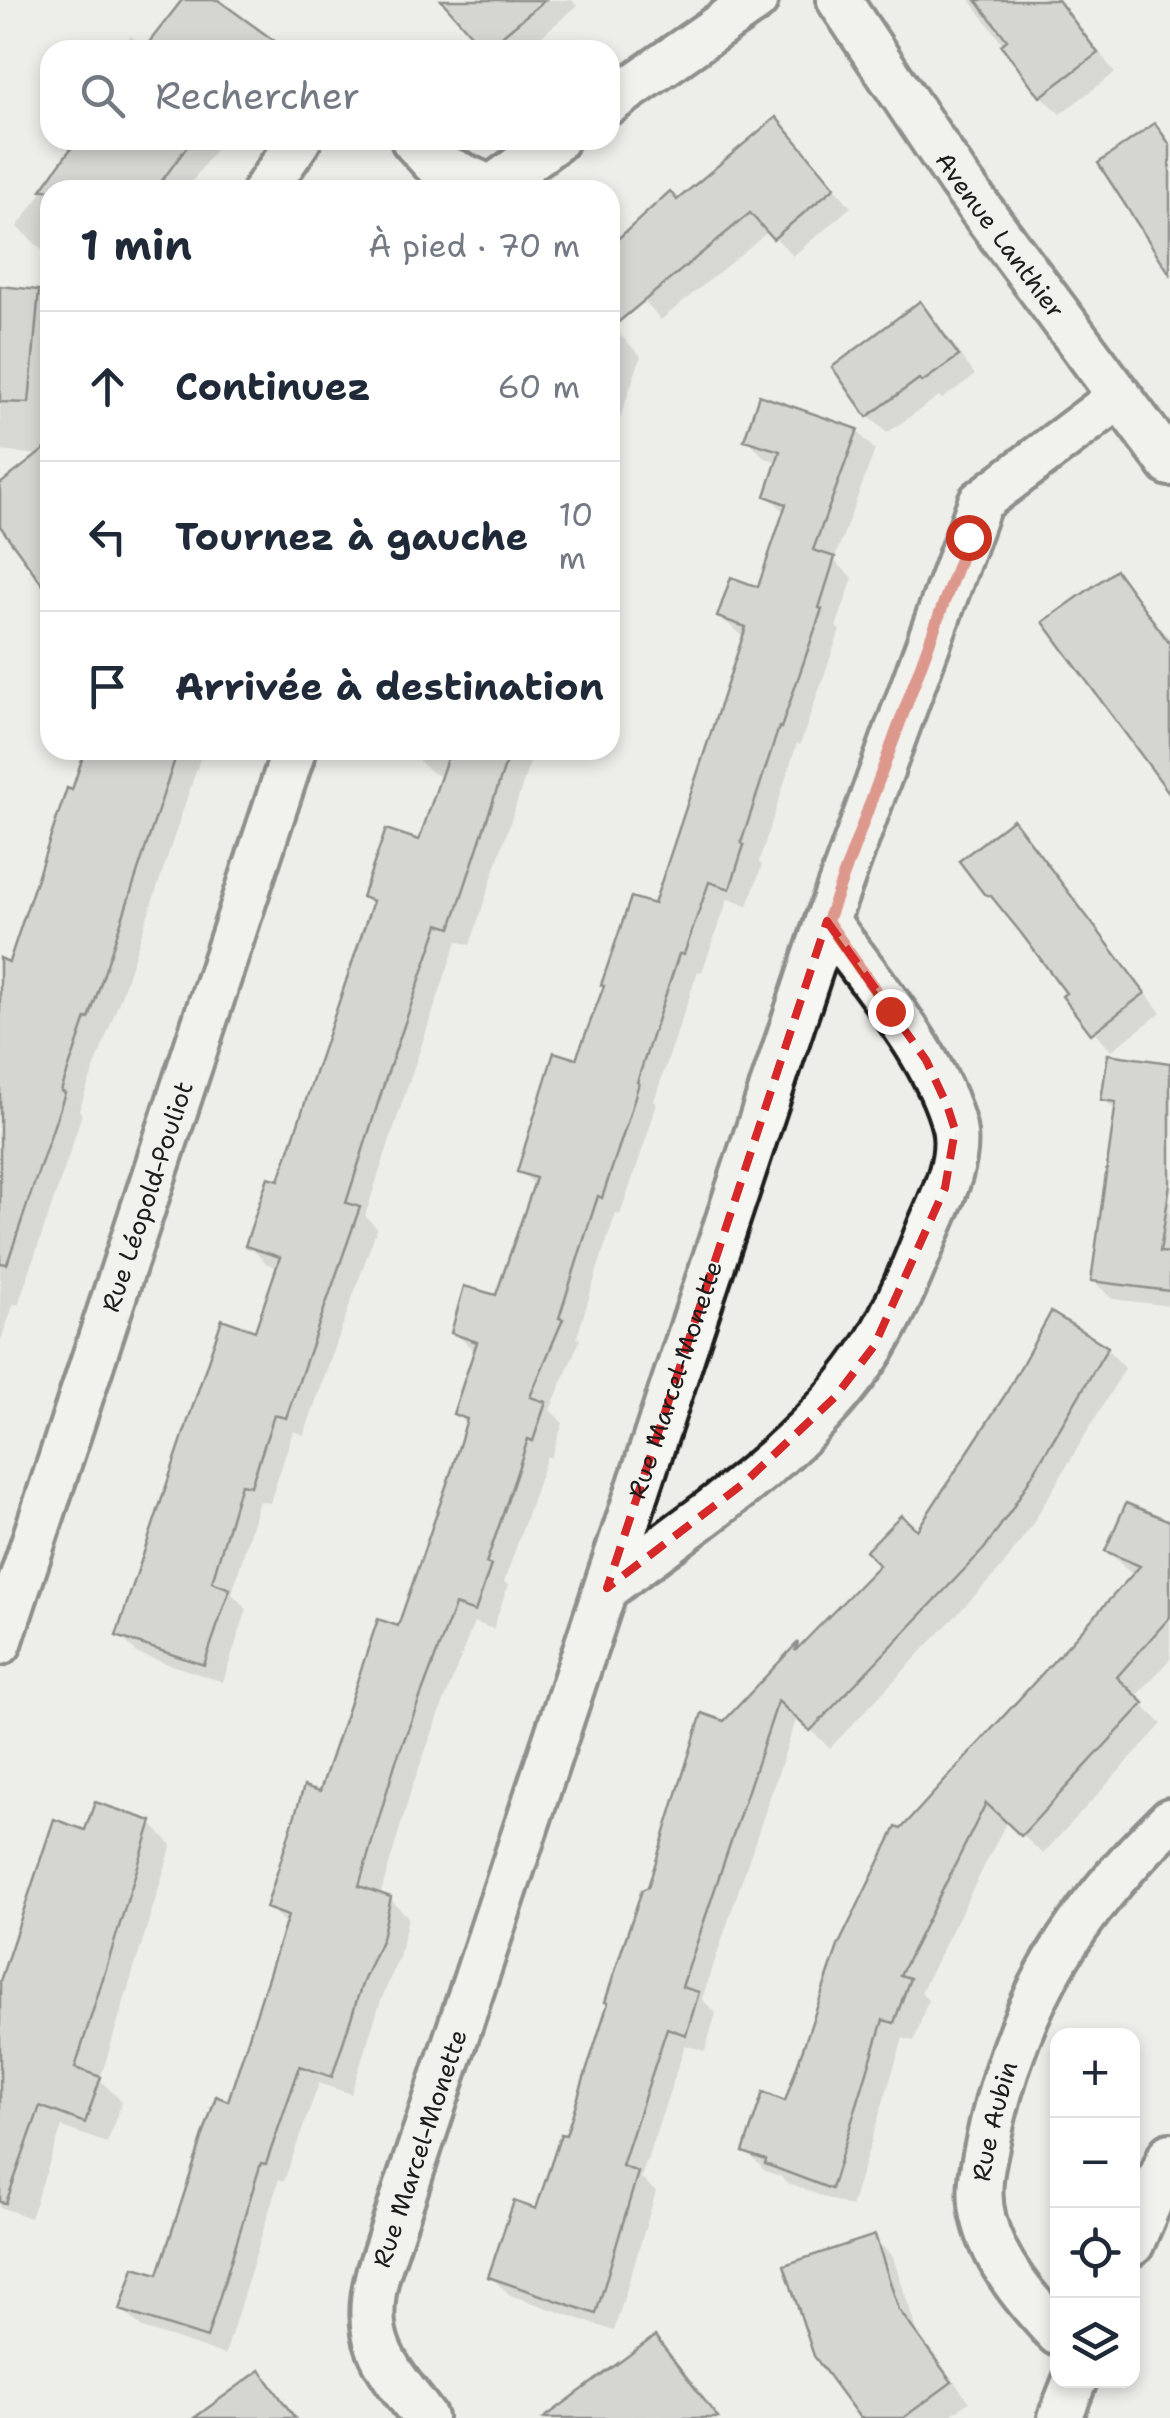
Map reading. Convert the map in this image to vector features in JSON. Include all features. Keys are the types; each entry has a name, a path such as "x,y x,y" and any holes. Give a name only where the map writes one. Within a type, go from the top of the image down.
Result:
{"street":[{"path":"620,95 756,0"},
{"name":"Avenue Lanthier","path":"839,0 960,180 1170,464"},
{"path":"272,180 292,150"},
{"path":"422,150 432,162 469,180"},
{"path":"500,180 542,150"},
{"name":"Rue Marcel-Monette","path":"425,2418 380,2353 371,2328 370,2301 827,921 980,502 1119,397"},
{"name":"Rue Léopold-Pouliot","path":"0,1643 291,760"},
{"path":"607,1588 744,1483 792,1442 835,1397 874,1346 905,1287 946,1188 955,1130 947,1106 926,1060 827,921"},
{"name":"Rue Aubin","path":"1050,2324 1013,2280 984,2224 981,2172 998,2097 1031,2004 1054,1958 1126,1864 1170,1820"},
{"path":"1140,2225 1170,2155"},
{"path":"1060,2418 1072,2388"}],"highlighted area":[{"path":"827,921 926,1060 947,1105 955,1130 945,1188 874,1346 835,1397 744,1483 607,1588"}],"building":[{"path":"182,0 218,0 273,40 151,40"},
{"path":"441,0 545,0 497,40 476,40"},
{"path":"976,0 1058,0 1098,53 1040,97 1001,45 1007,40"},
{"path":"776,117 835,187 773,239 750,213 620,321 620,237 670,191 677,200"},
{"path":"1155,123 1170,145 1170,274 1098,163"},
{"path":"70,150 185,150 162,180 48,180"},
{"path":"0,286 39,290 29,403 0,402"},
{"path":"920,301 959,356 867,417 832,367"},
{"path":"759,395 858,429 813,550 835,557 819,608 822,609 779,727 730,889 709,882 684,954 679,954 602,1198 598,1196 585,1236 559,1318 563,1319 530,1397 546,1402 533,1441 528,1439 486,1563 491,1565 475,1612 455,1605 395,1764 359,1886 391,1897 382,1938 362,1984 332,2077 300,2066 266,2164 261,2163 207,2338 120,2310 134,2267 158,2274 216,2096 228,2101 288,1916 266,1908 304,1786 320,1791 378,1619 398,1626 451,1472 467,1419 453,1414 477,1342 451,1333 464,1286 496,1295 536,1178 517,1172 554,1052 576,1059 604,986 601,985 631,897 654,904 746,627 717,617 731,577 758,587 786,504 765,496 780,451 744,440"},
{"path":"40,453 40,581 0,526 0,484"},
{"path":"1116,570 1170,644 1170,794 1043,622"},
{"path":"82,760 175,760 89,1019 86,1018 61,1091 65,1093 7,1264 0,1263 0,958 9,962 67,788 72,790"},
{"path":"447,760 507,760 451,928 439,924 387,1075 346,1203 360,1207 286,1418 274,1415 251,1486 241,1484 212,1582 230,1589 204,1665 116,1636 222,1319 255,1331 280,1257 245,1246 268,1177 279,1180 373,901 362,897 386,829 419,840"},
{"path":"1013,819 1145,993 1091,1034 1021,933 959,861"},
{"path":"1108,1054 1170,1063 1170,1184 1160,1252 1170,1253 1170,1291 1091,1281 1116,1102 1101,1100"},
{"path":"1051,1312 1108,1347 984,1549 810,1731 778,1701 682,1987 699,1992 686,2035 667,2028 622,2166 638,2172 596,2314 488,2277 514,2201 536,2209 561,2134 566,2135 622,1949 642,1890 648,1887 702,1713 724,1721 798,1642 795,1651 879,1565 866,1551 901,1515 917,1530 1005,1395"},
{"path":"1126,1503 1170,1521 1170,1617 1117,1677 1144,1703 1021,1836 986,1803 900,1975 910,1978 894,2023 883,2020 831,2189 743,2152 763,2092 785,2101 838,1946 896,1827 901,1829 1140,1566 1105,1551"},
{"path":"95,1802 152,1821 75,2068 101,2077 85,2123 40,2106 6,2203 0,2202 0,1981 54,1819 85,1830"},
{"path":"875,2235 899,2310 952,2382 903,2418 860,2418 814,2356 784,2265"},
{"path":"655,2336 718,2418 544,2418 594,2381"},
{"path":"260,2370 295,2418 194,2418"}],"route":[{"path":"890,1011 827,921 968,537"}]}
